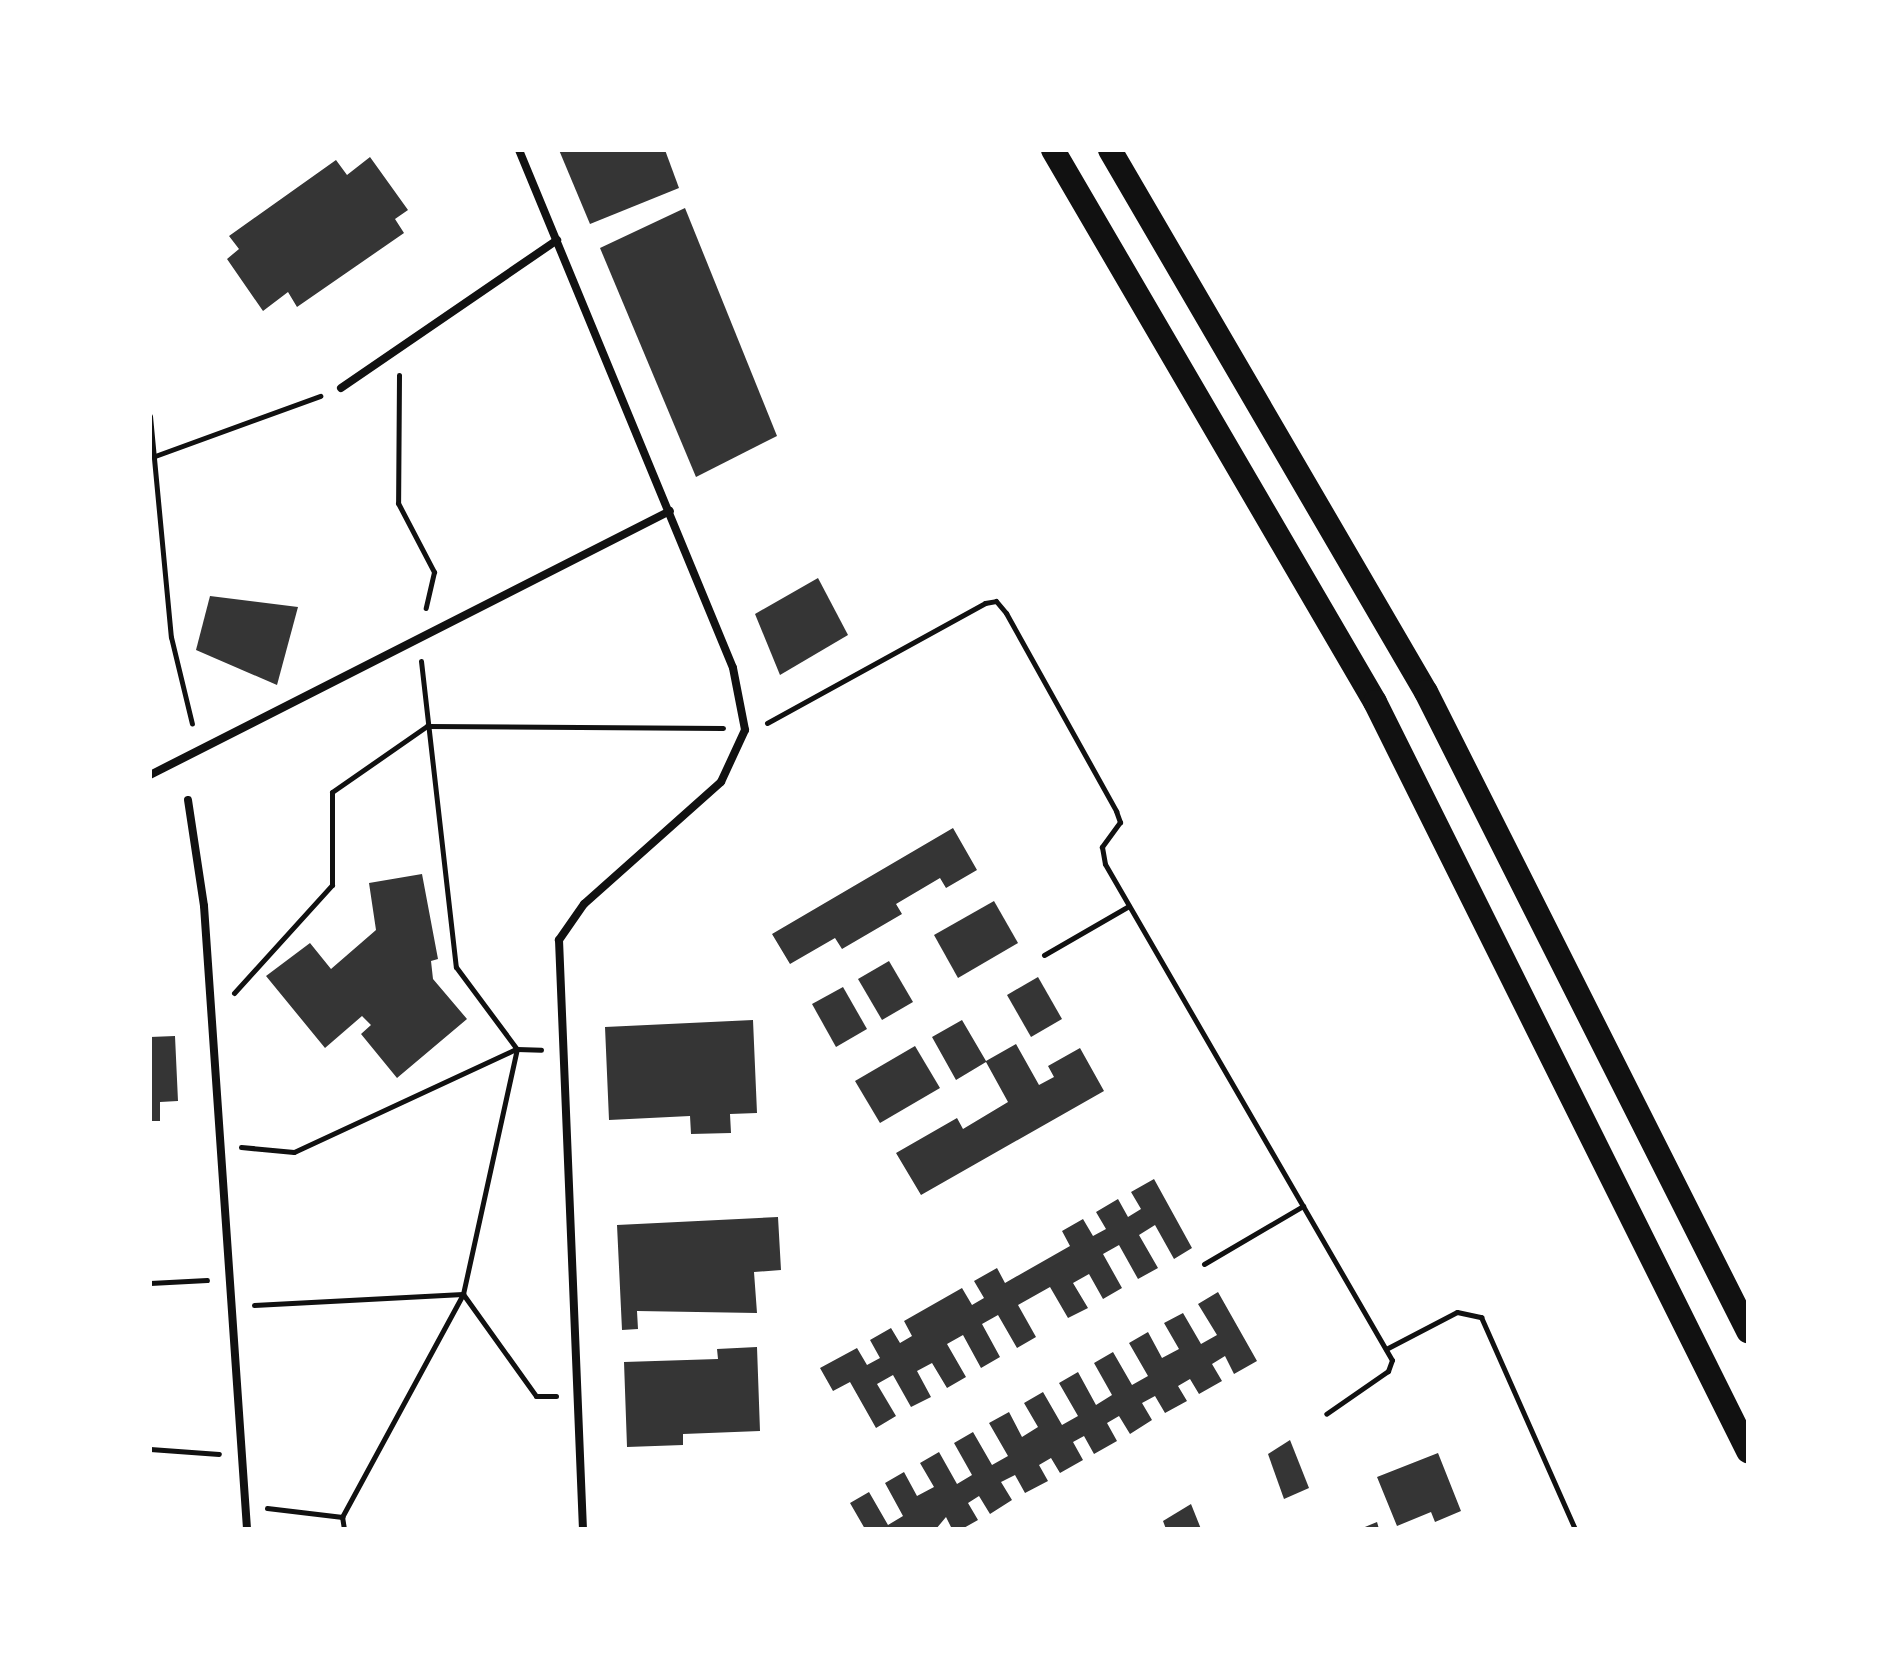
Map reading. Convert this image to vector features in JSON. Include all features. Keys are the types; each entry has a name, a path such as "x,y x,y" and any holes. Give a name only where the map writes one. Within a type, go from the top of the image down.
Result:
{"highway":[{"path":"1053,150 1375,702 1748,1451"},
{"path":"1110,150 1426,692 1748,1331"}],"street":[{"path":"519,150 733,668 745,730 721,782 584,904 559,940 583,1529"},
{"path":"341,388 400,342 519,260 557,240"},
{"path":"150,775 670,511"},
{"path":"188,800 212,1017 235,1307 247,1529"}],"path":[{"path":"344,1529 342,1517 463,1294 517,1049 456,967 419,638 434,572 398,503 400,342"},
{"path":"155,456 341,388"},
{"path":"150,416 171,637 192,724"},
{"path":"212,1017 332,885 332,792 427,726 745,730 792,715 996,601 1116,811 1120,822 1102,847 1129,906 1385,1350 1388,1371 1326,1414"},
{"path":"1044,955 1129,906"},
{"path":"222,1145 294,1152 517,1049 562,1051"},
{"path":"1204,1264 1303,1206"},
{"path":"150,1283 232,1279"},
{"path":"235,1307 463,1294"},
{"path":"463,1294 536,1396 577,1397"},
{"path":"1385,1350 1457,1312 1481,1317 1575,1529"},
{"path":"150,1449 244,1455"},
{"path":"246,1506 342,1517"}],"building":[{"path":"559,150 665,150 679,188 590,224"},
{"path":"370,157 408,210 395,219 404,233 297,307 288,292 263,311 227,259 239,249 229,236 336,160 347,175"},
{"path":"685,208 777,436 696,477 600,248"},
{"path":"818,578 848,635 780,675 755,614"},
{"path":"210,596 298,607 277,685 196,650"},
{"path":"953,828 977,870 946,888 940,878 896,904 902,914 842,949 835,938 790,964 772,934"},
{"path":"422,874 438,959 431,961 433,979 467,1019 397,1078 361,1034 371,1025 362,1016 325,1048 266,976 310,943 331,969 376,930 369,883"},
{"path":"994,901 1018,943 958,978 934,935"},
{"path":"889,961 913,1002 882,1020 858,979"},
{"path":"1038,977 1062,1019 1031,1037 1007,995"},
{"path":"843,987 867,1029 836,1047 812,1004"},
{"path":"753,1020 757,1113 730,1114 731,1133 691,1134 690,1116 609,1120 605,1027"},
{"path":"962,1020 986,1061 1016,1044 1039,1085 1054,1077 1048,1066 1080,1048 1104,1091 921,1195 896,1153 957,1118 963,1129 1008,1102 986,1062 956,1080 932,1037"},
{"path":"175,1036 178,1101 160,1102 160,1121 150,1121 150,1037"},
{"path":"915,1046 940,1088 880,1123 855,1081"},
{"path":"1154,1179 1192,1248 1174,1259 1155,1225 1139,1235 1158,1268 1138,1279 1119,1245 1103,1254 1122,1288 1103,1299 1089,1274 1073,1283 1088,1308 1068,1318 1050,1287 1018,1305 1036,1337 1017,1348 998,1315 982,1324 1000,1357 981,1368 963,1335 947,1344 966,1377 947,1388 932,1363 917,1371 931,1397 911,1407 893,1375 877,1384 896,1416 876,1428 850,1382 833,1391 820,1368 857,1348 867,1365 880,1358 870,1340 891,1328 900,1343 912,1336 904,1321 962,1288 972,1305 984,1298 974,1281 997,1268 1005,1283 1070,1246 1062,1231 1083,1219 1093,1236 1106,1229 1096,1212 1118,1199 1128,1217 1141,1209 1131,1192"},
{"path":"778,1217 781,1270 754,1272 757,1313 637,1311 638,1329 622,1330 617,1225"},
{"path":"1218,1292 1257,1361 1234,1374 1225,1356 1212,1364 1222,1381 1199,1394 1190,1379 1178,1386 1187,1401 1165,1413 1155,1396 1142,1403 1152,1420 1130,1434 1119,1416 1107,1423 1117,1441 1094,1454 1084,1436 1073,1442 1083,1460 1060,1473 1051,1458 1039,1465 1048,1481 1025,1493 1015,1475 1001,1482 1012,1500 990,1514 979,1496 968,1503 978,1520 962,1529 952,1529 946,1517 936,1529 865,1529 850,1503 869,1492 888,1525 903,1516 885,1483 904,1472 917,1496 934,1487 920,1463 939,1452 957,1484 972,1475 954,1443 973,1432 992,1465 1008,1456 989,1423 1009,1412 1022,1437 1038,1427 1024,1403 1043,1392 1062,1425 1078,1416 1059,1383 1078,1372 1096,1405 1112,1395 1094,1363 1113,1352 1132,1385 1148,1376 1129,1343 1148,1332 1162,1358 1179,1349 1164,1323 1183,1313 1201,1344 1217,1335 1198,1304"},
{"path":"757,1347 760,1431 683,1434 683,1445 627,1447 624,1362 718,1359 717,1349"},
{"path":"1290,1440 1309,1488 1284,1499 1268,1454"},
{"path":"1438,1453 1461,1511 1435,1522 1431,1512 1397,1526 1377,1477"},
{"path":"1191,1504 1201,1529 1166,1529 1163,1521"},
{"path":"1377,1522 1379,1529 1360,1529"}]}
